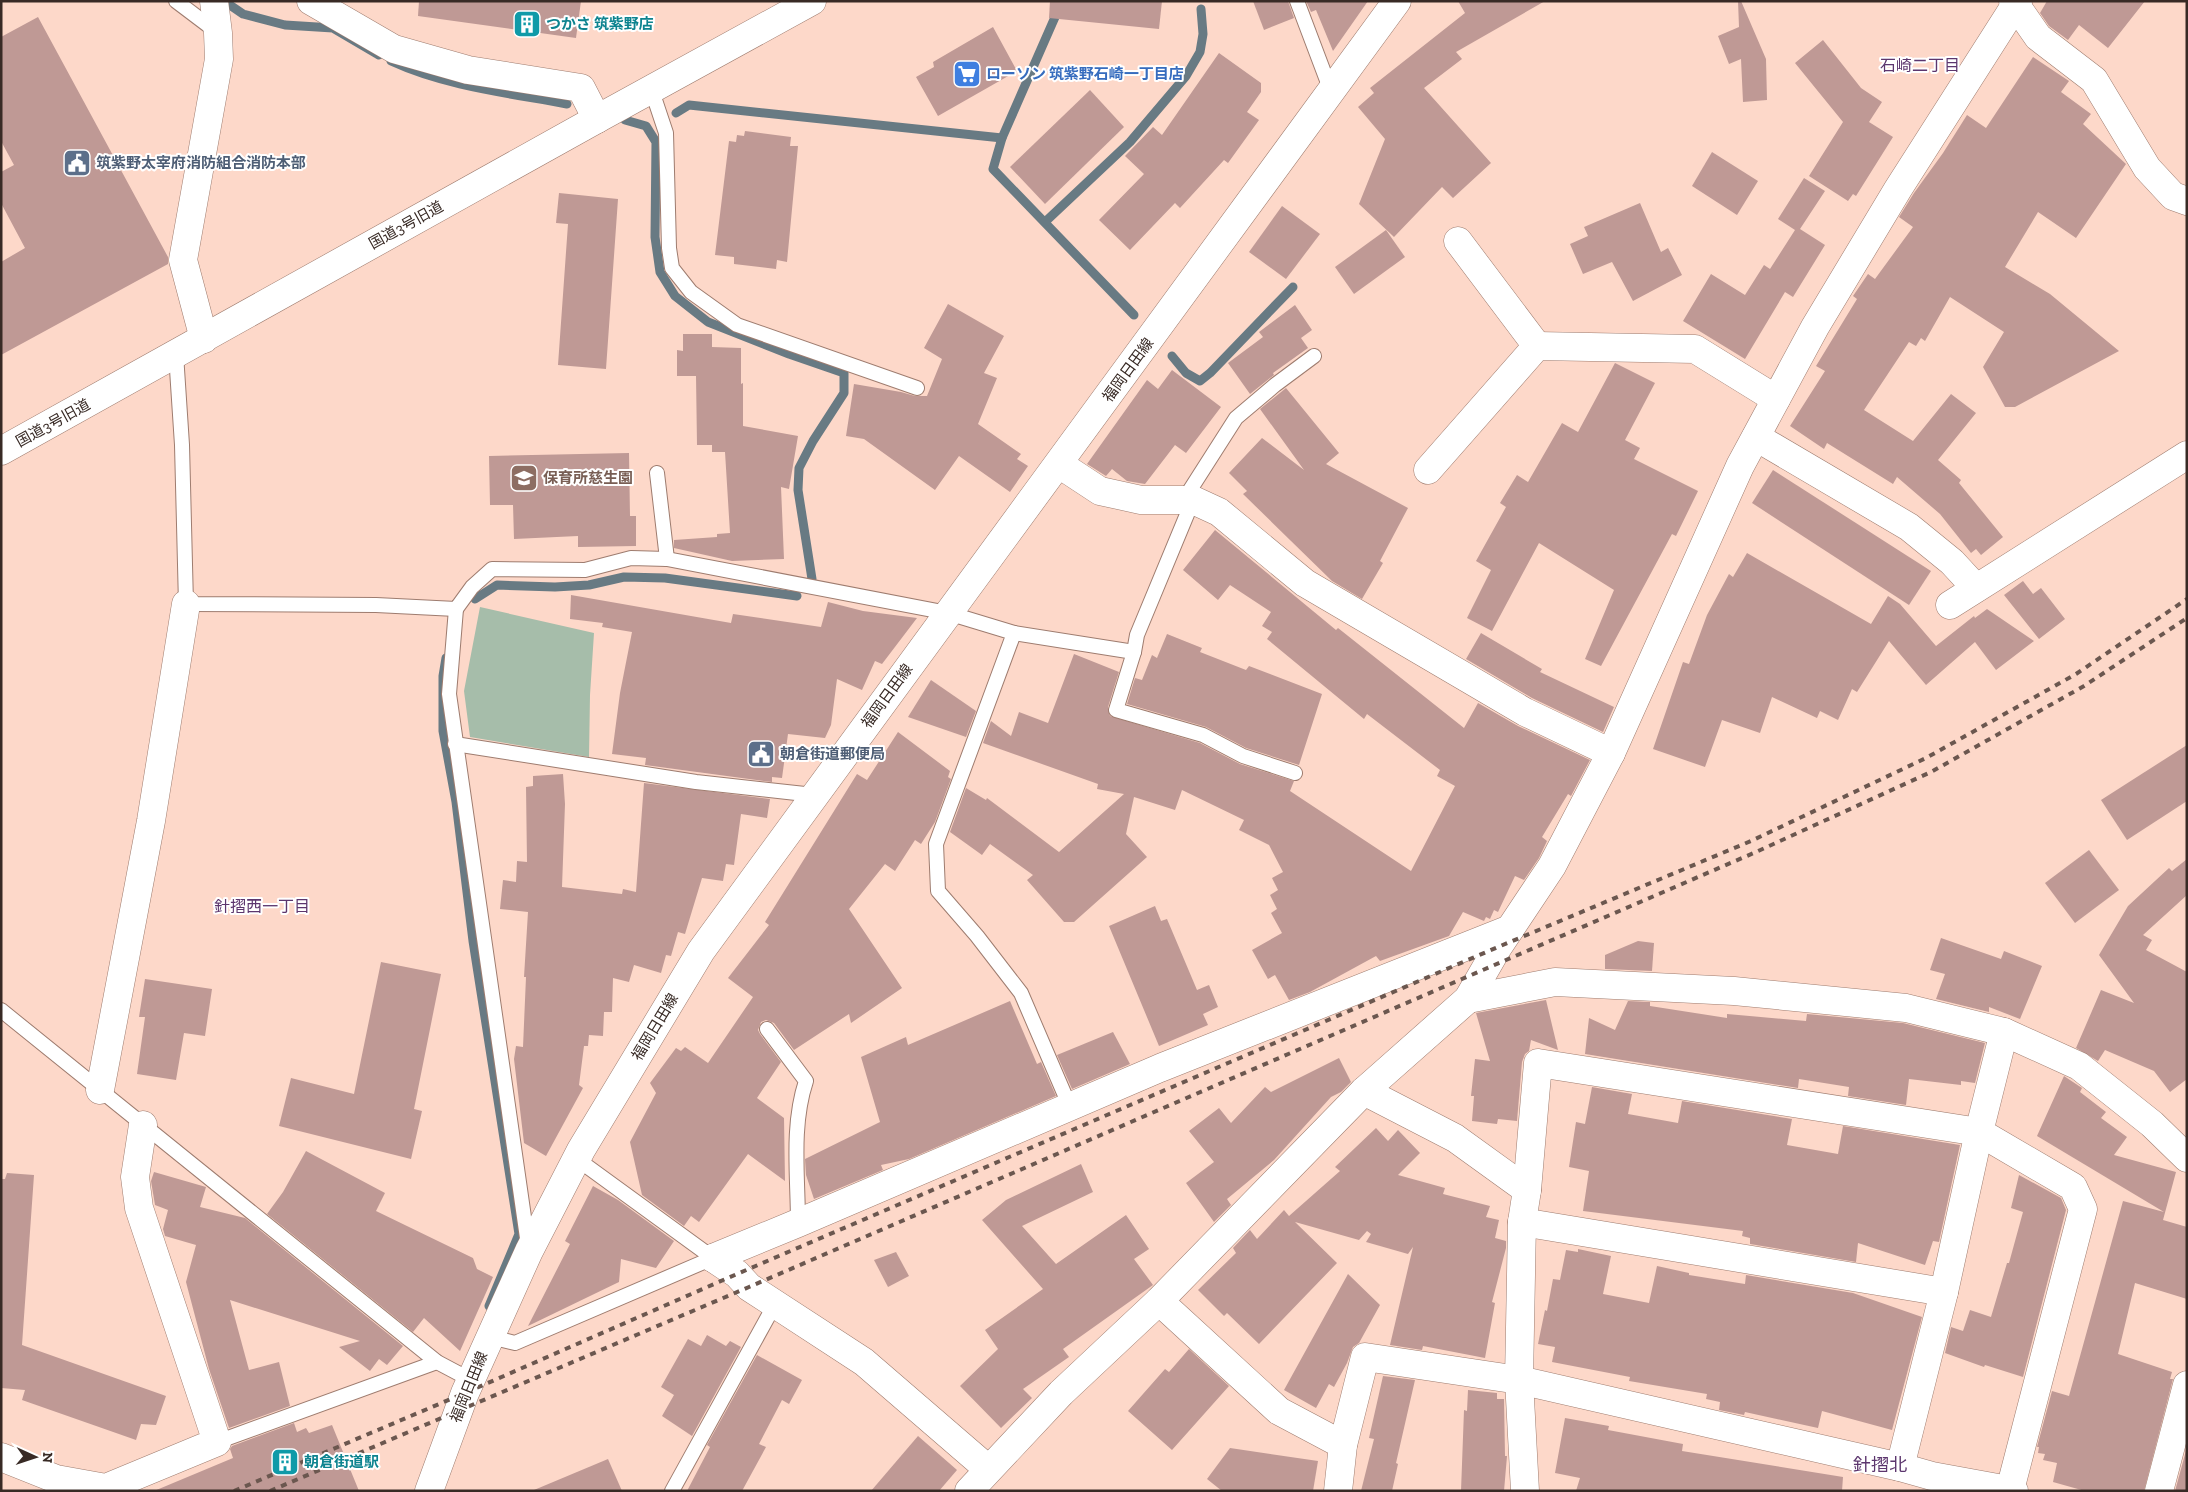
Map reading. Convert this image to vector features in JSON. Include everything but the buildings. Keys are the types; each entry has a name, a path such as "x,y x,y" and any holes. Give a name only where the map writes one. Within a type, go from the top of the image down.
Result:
{"street":[{"path":"204,339 183,260 219,59 214,1"},
{"path":"311,1 394,49 468,70 582,88 597,119"},
{"name":"国道3号旧道","path":"1,451 812,1"},
{"name":"福岡日田線","path":"429,1491 471,1380 529,1252 577,1159 700,951 1397,1"},
{"path":"969,1491 1061,1393 1159,1301 1364,1091 1468,999 1510,929 1552,866 1610,753 1740,466 1815,327 1898,189 2015,2 2038,37 2094,80 2147,168 2173,196 2187,201"},
{"path":"1458,241 1537,346"},
{"path":"1428,470 1537,346 1695,349 1776,399"},
{"path":"1756,437 1909,527 1952,562 1976,588"},
{"path":"1950,605 2187,455"},
{"path":"1059,464 1100,491 1141,500 1188,501 1219,512 1313,588 1524,712 1610,753"},
{"path":"100,1090 151,821 186,604"},
{"path":"713,1258 1160,1068 1510,929"},
{"path":"1468,999 1556,982 1734,991 1906,1008 2004,1032 2079,1066 2152,1124 2187,1158"},
{"path":"1900,1467 1944,1292 1979,1132 2004,1032"},
{"path":"1338,1491 1343,1445 1365,1357 1519,1380 1900,1467 1930,1483 2012,1490 2083,1209 2073,1187 1979,1132 1538,1063 1527,1190 1522,1222 1519,1380 1525,1491"},
{"path":"1364,1091 1455,1138 1527,1190"},
{"path":"1,1457 56,1479 106,1488 216,1442 139,1208 135,1177 143,1126"},
{"path":"1522,1222 1944,1292"},
{"path":"713,1258 737,1274 749,1287 864,1362 988,1469"},
{"path":"1159,1301 1279,1411 1343,1445"},
{"path":"2159,1491 2187,1385"}],"lane":[{"path":"176,1 218,33"},
{"path":"1297,1 1331,91"},
{"path":"652,91 666,133 669,248 672,268 691,292 737,325 917,388"},
{"path":"176,354 182,445 186,604 376,605 456,609"},
{"path":"1295,773 1243,756 1203,736 1116,710 1134,652 1137,635 1188,501 1236,418 1275,385 1314,356"},
{"path":"657,473 667,559"},
{"path":"529,1252 449,694 456,609 472,587 492,569 585,570 631,558 667,559 948,612 1014,633 1134,652"},
{"path":"1014,633 936,844 938,892 977,936 1021,993 1070,1107"},
{"path":"455,744 696,782 814,795"},
{"path":"2,1012 437,1362 471,1380"},
{"path":"767,1029 806,1081 801,1095 797,1128 798,1223"},
{"path":"577,1159 713,1258"},
{"path":"490,1337 515,1343 713,1258"},
{"path":"672,1491 775,1304"},
{"path":"216,1442 437,1362"}],"green space":[{"path":"480,607 594,633 589,757 470,737 464,691"}],"waterway":[{"path":"224,1 243,14 285,25 333,28 379,55"},
{"path":"1059,8 1002,138 993,169 1134,315"},
{"path":"1045,222 1130,142 1186,76 1200,52 1203,34 1201,9"},
{"path":"391,61 412,70 455,83 567,104"},
{"path":"676,113 689,105 1002,138"},
{"path":"625,120 646,126 656,142 655,237 660,272 675,296 708,322 789,354 844,373 844,393 813,441 799,468 798,490 812,579"},
{"path":"1172,356 1186,373 1200,381 1293,287"},
{"path":"475,599 497,585 555,587 589,585 624,577 665,578 797,596"},
{"path":"446,658 443,676 443,731 456,802 473,941 519,1234 489,1306"}],"railway":[{"path":"234,1491 1498,947 1751,841 1926,758 2076,674 2187,599"},
{"path":"270,1491 749,1287 1756,852 1931,772 2084,686 2187,618"}],"place":[{"name":"つかさ 筑紫野店","path":"527,24"},
{"name":"ローソン 筑紫野石崎一丁目店","path":"967,74"},
{"name":"筑紫野太宰府消防組合消防本部","path":"77,163"},
{"name":"保育所慈生園","path":"524,478"},
{"name":"朝倉街道郵便局","path":"761,754"},
{"name":"朝倉街道駅","path":"285,1462"}],"district":[{"name":"石崎二丁目","path":"1920,65"},
{"name":"針摺西一丁目","path":"262,906"},
{"name":"針摺北","path":"1880,1465"}]}
